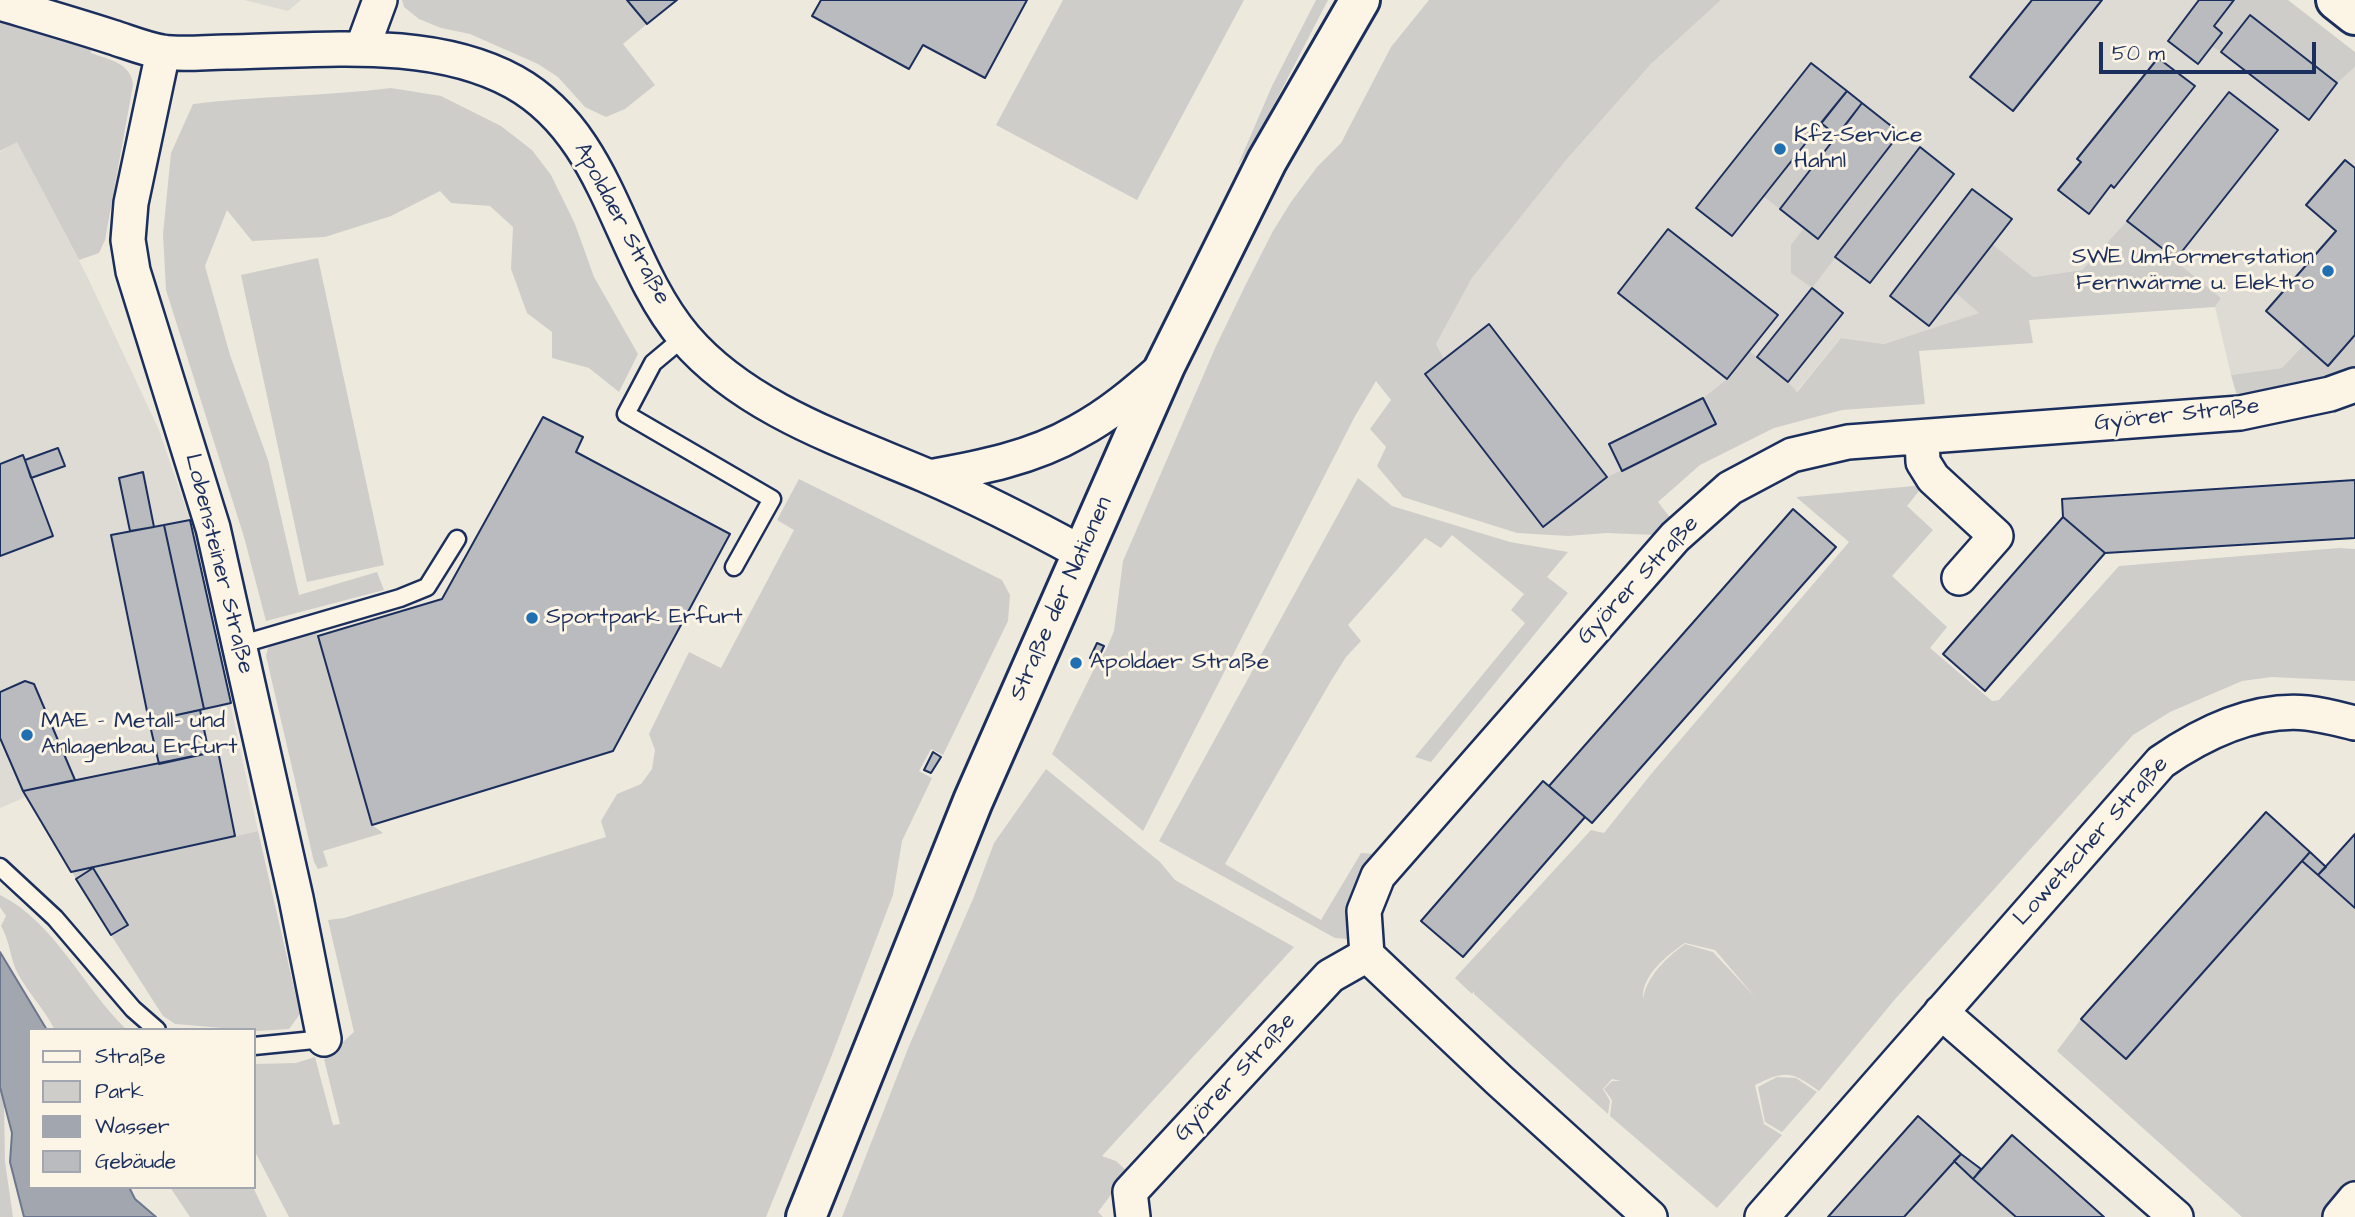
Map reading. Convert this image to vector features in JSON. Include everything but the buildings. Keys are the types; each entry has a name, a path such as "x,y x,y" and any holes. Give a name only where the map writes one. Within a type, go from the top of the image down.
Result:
{"main road":[{"name":"Straße der Nationen","path":"806,1217 973,802 1164,366 1267,161 1360,0"},
{"path":"2336,0 2355,15"}],"street":[{"path":"362,49 380,0"},
{"name":"Apoldaer Straße","path":"0,2 163,52 362,49 429,55 475,64 516,83 554,110 587,153 654,294 684,337 716,369 776,409 813,429 929,477 1083,553"},
{"name":"Lobensteiner Straße","path":"163,52 131,203 128,240 133,271 213,528 296,898 324,1039"},
{"path":"929,477 981,468 1063,440 1126,400 1164,366"},
{"name":"Györer Straße","path":"1133,1217 1130,1192 1330,976 1367,955 1364,911 1378,876 1675,537 1730,488 1792,455 1849,442 2240,413 2330,394 2355,385"},
{"path":"1922,437 1923,462 1933,478 1996,536 1959,578"},
{"name":"Lowetscher Straße","path":"1762,1217 2161,762 2186,745 2229,726 2278,713 2305,713 2355,723"},
{"path":"1367,955 1650,1217"},
{"path":"1941,1012 2176,1217"},
{"path":"2340,1217 2355,1199"}],"lane":[{"path":"684,337 653,363 625,414 772,499 734,567"},
{"path":"239,645 400,598 427,587 457,539"},
{"path":"0,867 55,918 133,1009 155,1028"},
{"path":"256,1046 324,1039"}],"shaded area":[{"path":"244,0 301,0 288,11"},
{"path":"1721,0 2234,0 2222,33 2212,47 2221,52 2250,15 2337,83 2355,67 2355,335 2328,366 2282,368 2231,375 2215,307 2221,298 2128,221 2082,270 2033,277 1980,313 1884,344 1841,338 1796,392 1788,382 1727,379 1703,398 1716,424 1607,477 1543,527 1425,374 1444,359 1436,344 1472,278 1567,159 1651,64"},
{"path":"17,141 87,276 159,430 190,520 258,831 71,872 26,797 0,808 0,152"}],"green space":[{"path":"402,0 627,0 647,24 623,44 655,85 625,109 606,117 585,107 558,77 538,64 470,34 441,28 419,19 404,7"},
{"path":"1063,0 1244,0 1137,200 996,125"},
{"path":"1316,0 1328,0 1254,143 1238,165 1272,86"},
{"path":"1429,0 1721,0 1651,64 1567,159 1472,278 1436,344 1444,359 1425,374 1542,527 1607,477 1716,425 1703,398 1727,379 1749,351 1797,392 1841,338 1884,344 1979,313 1955,292 1992,244 2033,277 2082,270 2127,221 2221,298 2215,307 2029,320 2033,343 1919,351 1925,404 1842,410 1774,428 1700,465 1658,502 1672,520 1656,535 1607,533 1568,536 1517,533 1403,497 1377,466 1386,447 1370,429 1391,400 1376,381 1354,418 1143,831 1052,754 1114,631 1123,561 1216,346 1246,284 1291,202 1317,167 1341,143 1391,47"},
{"path":"2234,0 2288,0 2355,52 2355,67 2337,83 2250,16 2221,52 2212,47 2222,33 2214,26"},
{"path":"0,20 91,46 91,53 118,63 131,78 133,85 105,240 99,253 79,260 17,142 0,151"},
{"path":"391,88 441,96 501,126 532,150 551,175 575,224 594,277 638,354 619,392 589,368 552,358 552,332 527,313 511,269 513,227 490,206 451,203 440,191 391,216 325,237 252,241 227,210 205,266 230,355 268,460 299,595 377,572 384,590 266,621 244,537 166,290 163,234 171,153 193,104"},
{"path":"1821,123 1837,136 1780,209 1763,196"},
{"path":"1900,133 1920,147 1812,288 1791,273 1791,245 1804,228 1818,239"},
{"path":"318,258 384,565 307,582 241,275"},
{"path":"2355,335 2355,366 2237,396 2231,375 2282,368 2304,345 2329,366"},
{"path":"1358,478 1392,506 1510,542 1568,552 1547,577 1568,593 1431,762 1415,757 1525,623 1511,610 1524,594 1452,535 1441,548 1425,538 1348,625 1361,641 1346,657 1331,681 1225,864 1321,920 1361,853 1377,854 1356,903 1347,939 1335,938 1159,841"},
{"path":"799,479 1002,580 1010,595 1008,621 943,755 931,749 919,771 932,778 902,841 893,895 766,1217 289,1217 256,1154 256,1064 296,1063 315,1057 333,1125 340,1124 324,1059 354,1032 328,920 344,918 606,837 601,821 617,794 641,784 652,769 655,750 649,734 689,652 721,668 794,530 777,520"},
{"path":"1924,485 1907,506 1933,530 1892,576 1947,627 1930,648 1992,701 1999,700 2119,566 2339,548 2355,549 2355,681 2272,677 2242,681 2170,712 2133,735 1896,998 1819,1091 1795,1076 1788,1075 1774,1077 1755,1085 1764,1124 1782,1135 1717,1208 1610,1116 1612,1100 1604,1089 1612,1081 1621,1081 1612,1079 1603,1089 1610,1101 1608,1114 1474,994 1474,991 1472,994 1455,978 1591,830 1604,833 1849,542 1796,497","holes":["1685,943 1715,950 1755,997 1713,952 1685,944 1658,968 1643,999 1643,990 1651,974 1663,960"]},
{"path":"317,633 372,825 383,833 323,851 328,866 318,869 314,862 266,656 268,648 275,644"},
{"path":"1046,769 1160,862 1175,880 1294,947 1102,1156 1116,1161 1128,1172 1098,1212 1103,1217 842,1217 909,1046 973,899 994,843"},
{"path":"258,831 300,1014 289,1029 257,1031 256,1028 175,1024 163,1016 111,935 128,925 94,869 76,879 72,872"},
{"path":"2302,861 2355,909 2355,1217 2242,1217 2057,1051 2081,1019 2126,1058"},
{"path":"0,895 37,922 125,1028 54,1028 15,968 1,926 6,916 0,907"},
{"path":"1777,1077 1796,1078 1817,1092 1782,1132 1765,1122 1758,1087"},
{"path":"0,1087 4,1102 5,1162 13,1217 0,1217"},
{"path":"1954,1161 2016,1217 1904,1217"},
{"path":"171,1189 254,1189 267,1217 190,1217"}],"water":[{"path":"0,952 46,1028 28,1028 28,1189 130,1189 135,1199 156,1217 24,1217 10,1162 12,1133 0,1087"}],"place":[{"name":"Kfz-Service Hahnl","path":"1780,149"},
{"name":"SWE Umformerstation Fernwärme u. Elektro","path":"2328,271"},
{"name":"Sportpark Erfurt","path":"532,618"},
{"name":"Apoldaer Straße","path":"1076,663"},
{"name":"MAE - Metall- und Anlagenbau Erfurt","path":"27,735"}]}
